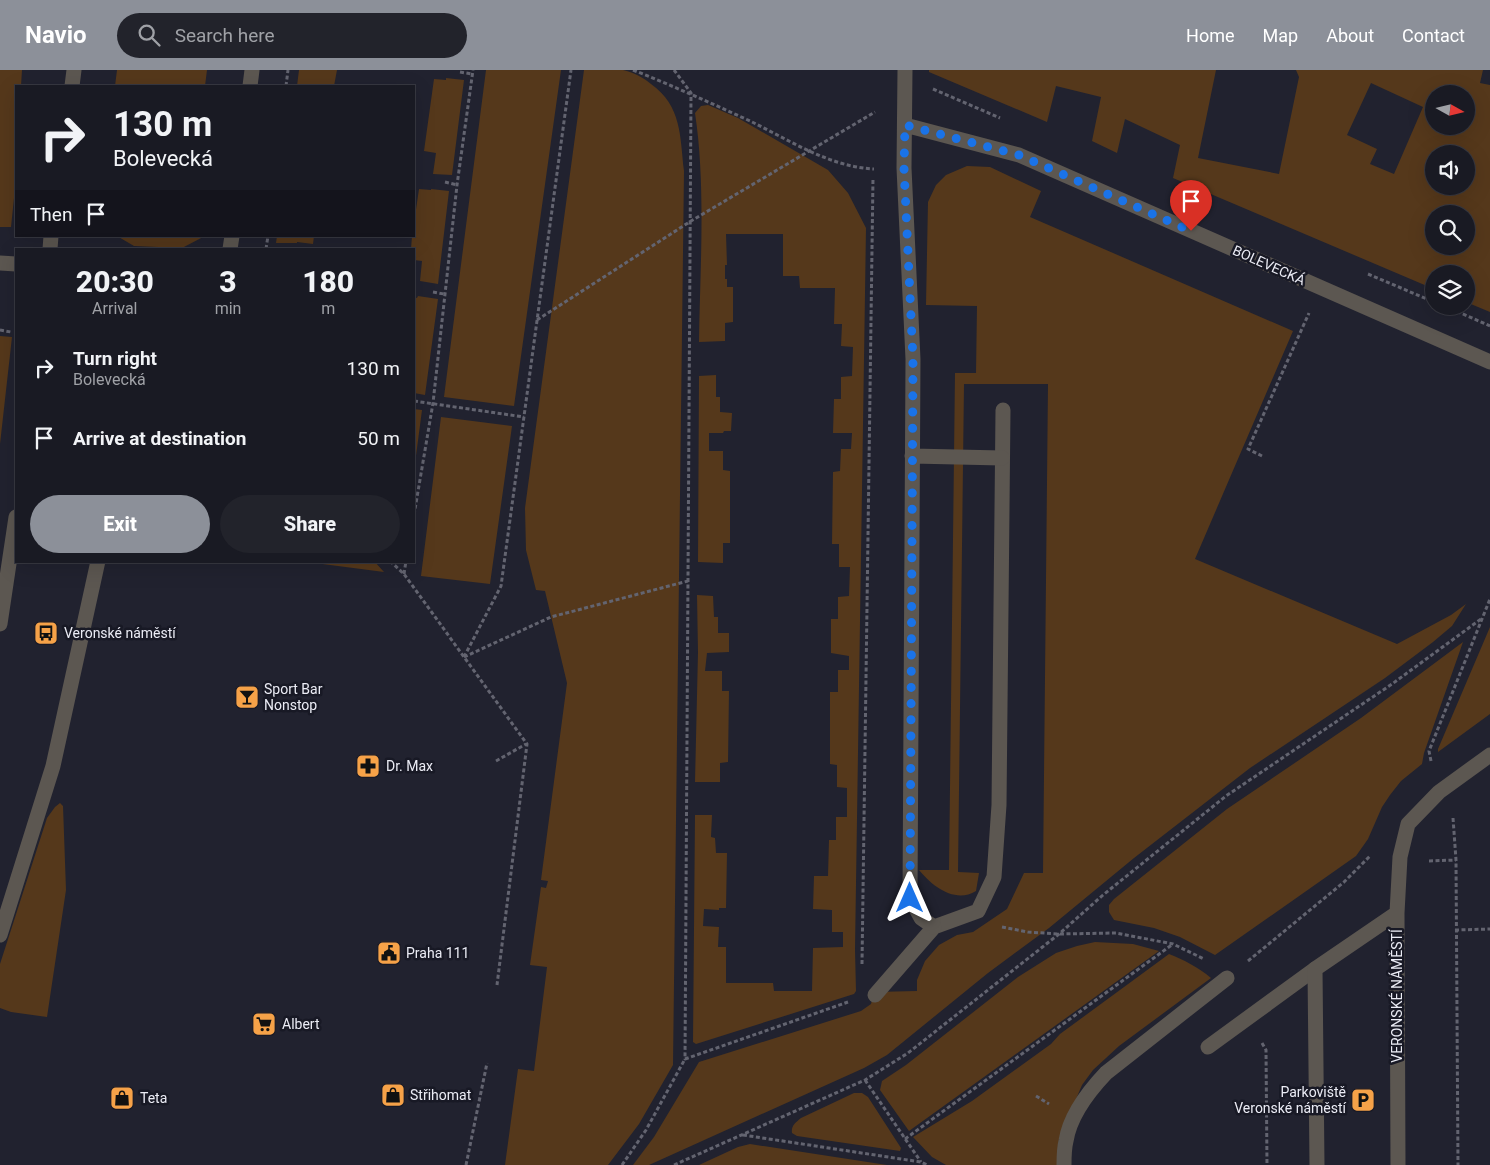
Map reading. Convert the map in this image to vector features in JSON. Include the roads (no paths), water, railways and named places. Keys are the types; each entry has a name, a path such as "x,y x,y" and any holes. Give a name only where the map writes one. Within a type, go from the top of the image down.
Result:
{"street":[{"path":"72,85 74,70"},
{"path":"250,85 252,70"},
{"path":"905,70 904,168 913,359 910,898 922,918 934,927"},
{"name":"BOLEVECKÁ","path":"905,125 1019,155 1490,362"},
{"path":"0,263 15,264"},
{"path":"868,996 934,927 978,911 994,878 999,805 1003,410"},
{"path":"912,456 1002,458"},
{"path":"0,624 15,524"},
{"path":"0,935 53,766 98,563"},
{"path":"1397,913 1400,858 1408,824 1439,792 1490,755"},
{"name":"VERONSKÉ NÁMĚSTÍ","path":"1208,1047 1397,913"},
{"name":"VERONSKÉ NÁMĚSTÍ","path":"1397,913 1398,1165"},
{"path":"1315,970 1317,1165"},
{"path":"1064,1165 1066,1140 1074,1117 1090,1090 1106,1073 1227,978"}],"place":[{"name":"Veronské náměstí","path":"46,633"},
{"name":"Sport Bar Nonstop","path":"247,697"},
{"name":"Dr. Max","path":"368,766"},
{"name":"Praha 111","path":"389,953"},
{"name":"Albert","path":"264,1024"},
{"name":"Střihomat","path":"393,1095"},
{"name":"Teta","path":"122,1098"},
{"name":"Parkoviště Veronské náměstí","path":"1363,1100"}]}
